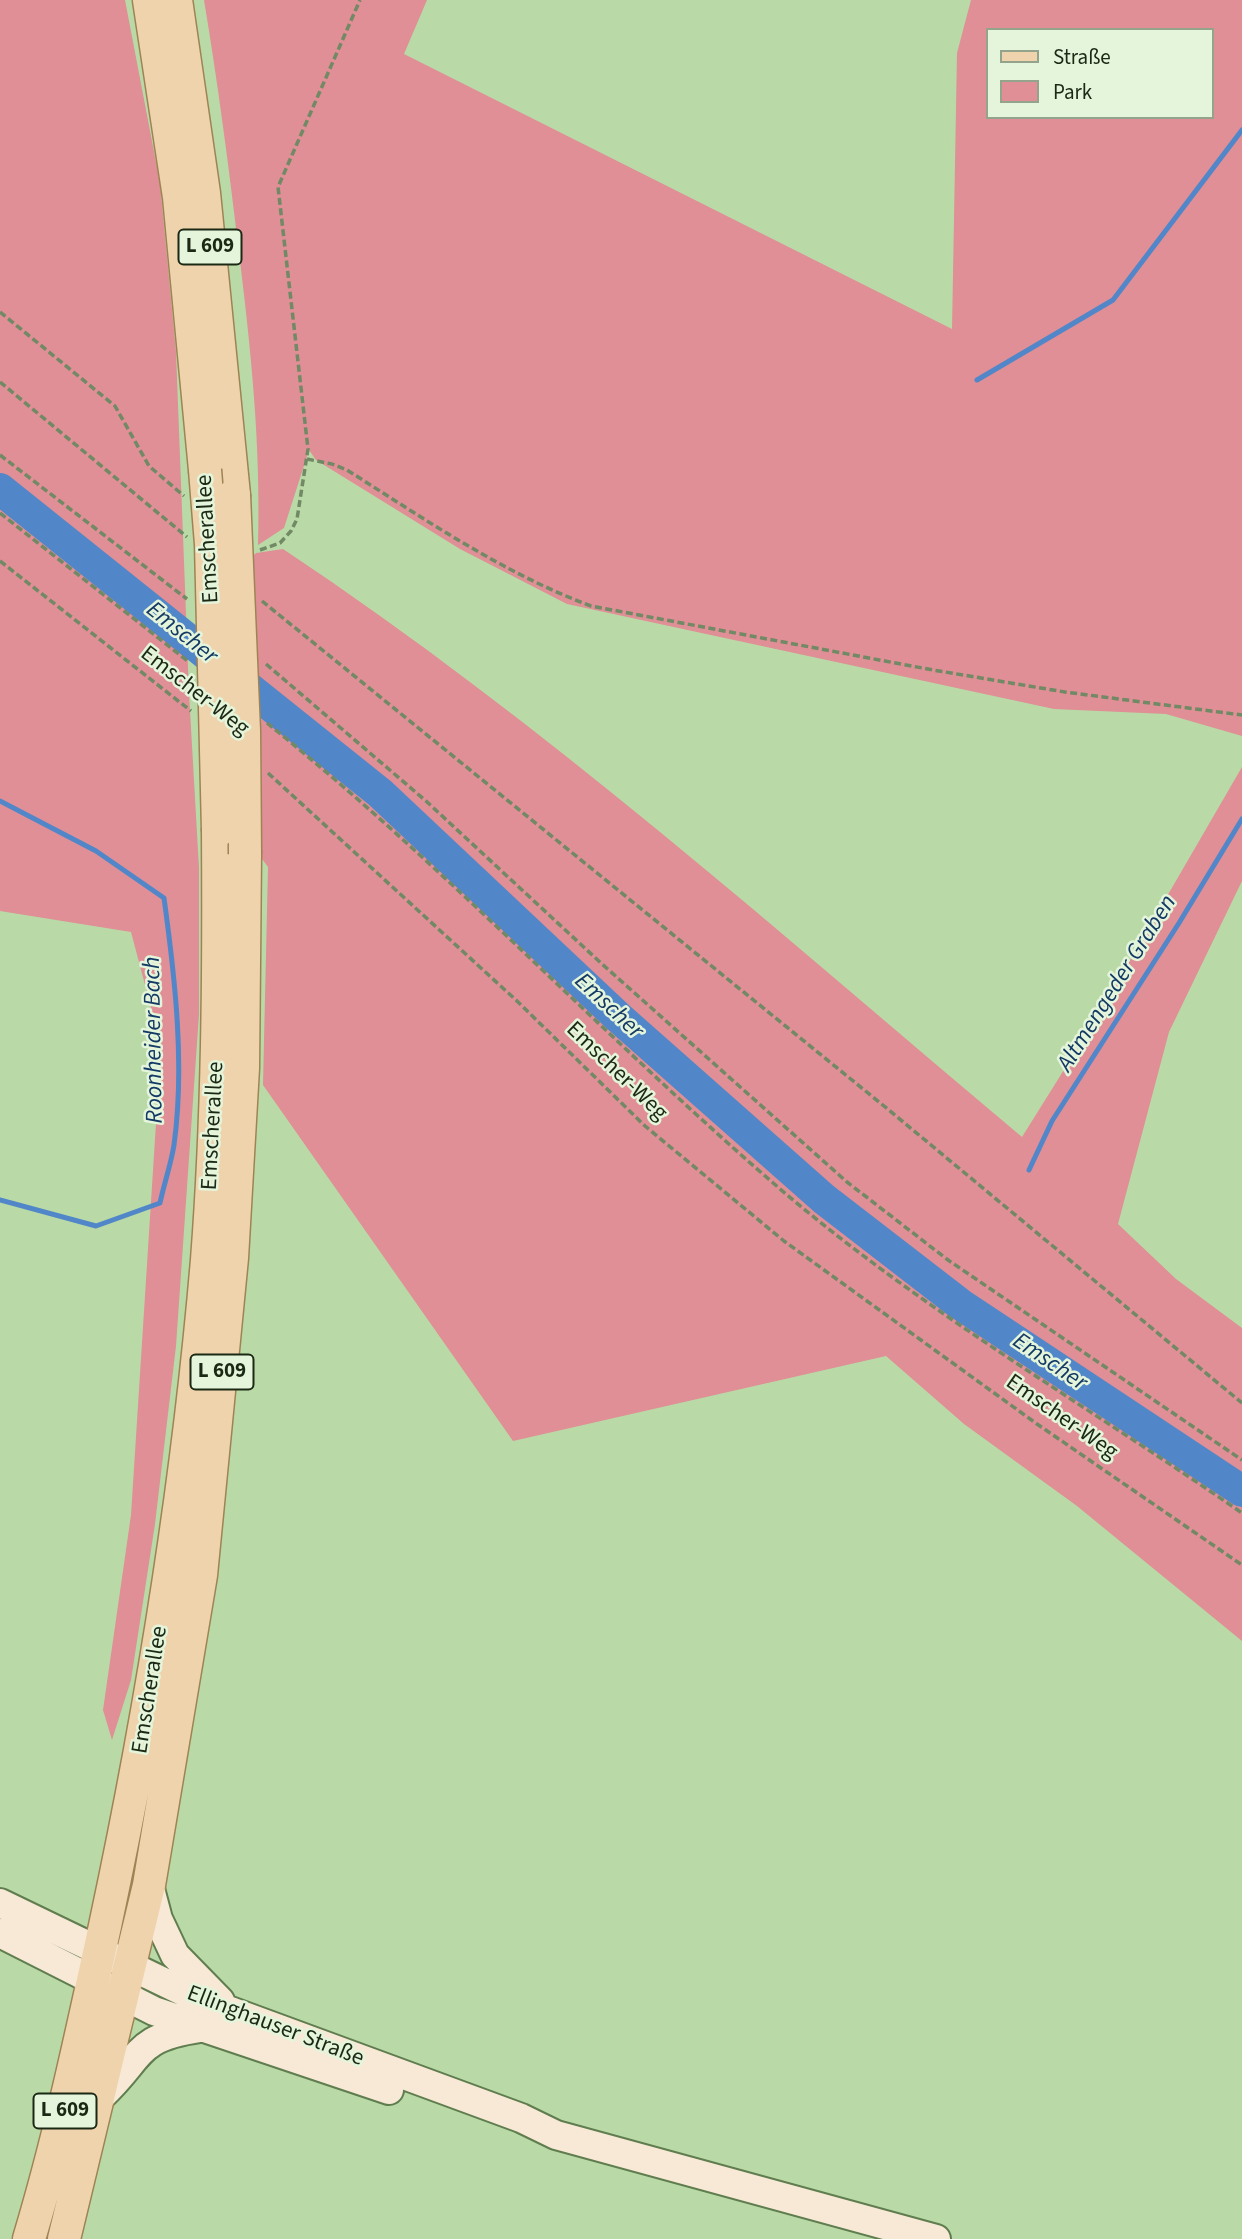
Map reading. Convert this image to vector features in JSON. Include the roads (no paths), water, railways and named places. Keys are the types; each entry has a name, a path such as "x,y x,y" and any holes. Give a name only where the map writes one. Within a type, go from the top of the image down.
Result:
{"main road":[{"name":"Emscherallee","path":"29,2239 57,2147 143,1746 192,1412 207,1259 214,1131 219,1000 211,557 178,197 149,0"},
{"name":"Emscherallee","path":"64,2239 101,2096 149,1885 201,1575 223,1362 243,1068 244,732 234,495 204,193 176,0"},
{"name":"L 609","path":"149,1885 158,1919 175,1955 213,1991 224,2007"},
{"name":"Ellinghauser Straße","path":"0,1903 100,1950 128,1981 201,2028 530,2133 556,2135"},
{"name":"Ellinghauser Straße","path":"0,1933 93,1980 128,1981 173,1988 414,2081 521,2118 556,2135 936,2239"},
{"name":"L 609","path":"101,2096 122,2076 134,2055 150,2042 171,2032 201,2028"}],"waterway":[{"path":"977,380 1113,300 1242,130"},
{"name":"Emscher","path":"0,489 380,793 617,1016 824,1199 960,1304 1242,1491"},
{"name":"Roonheider Bach","path":"0,801 96,851 164,898 179,1053 174,1145 160,1203 96,1226 0,1200"},
{"name":"Altmengeder Graben","path":"1029,1170 1052,1121 1242,819"}]}
